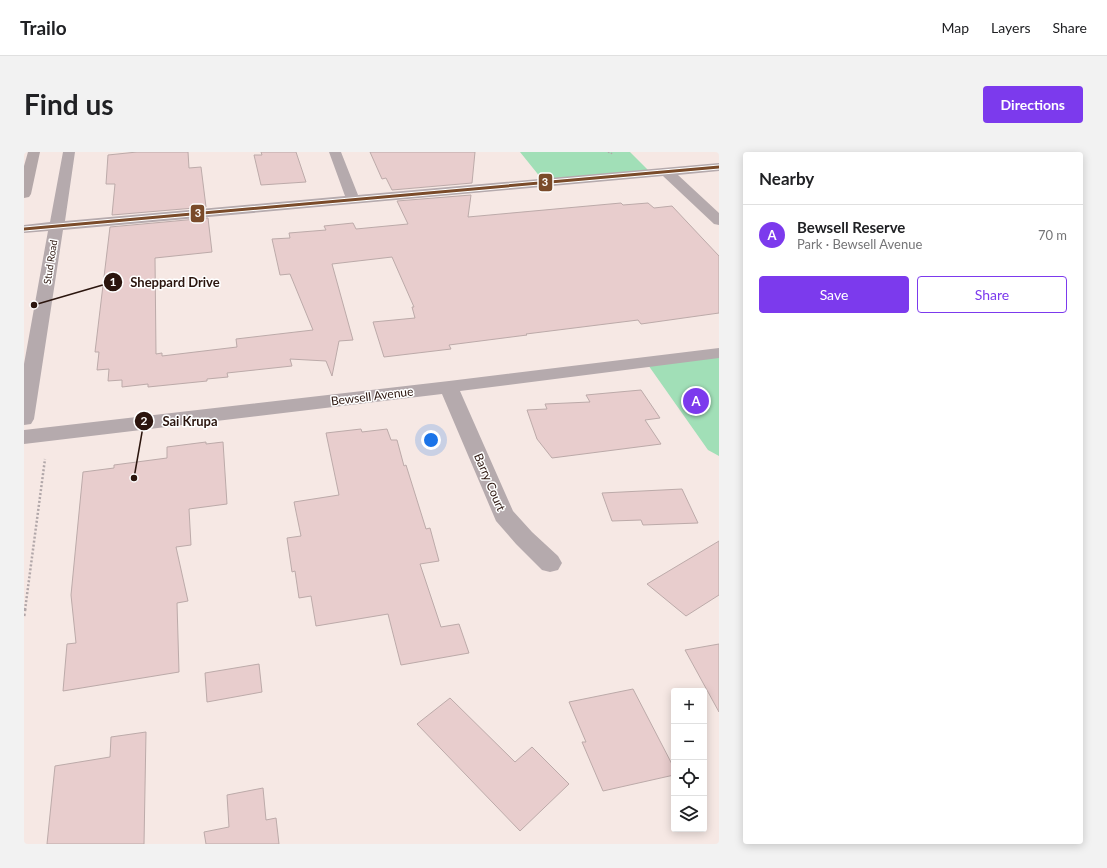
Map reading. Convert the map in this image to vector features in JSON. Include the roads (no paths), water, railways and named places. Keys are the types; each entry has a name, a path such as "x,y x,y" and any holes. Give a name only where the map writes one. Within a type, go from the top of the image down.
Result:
{"highway":[{"path":"24,194 34,152"}],"street":[{"name":"Stud Road","path":"24,419 69,152"},
{"path":"335,152 353,199"},
{"path":"24,229 719,167"},
{"path":"667,172 719,222"},
{"name":"Bewsell Avenue","path":"24,437 449,387 719,353"},
{"name":"Barry Court","path":"449,387 504,515 524,538 550,563"}],"place":[{"name":"Sheppard Drive","path":"34,305"},
{"name":"Bewsell Reserve","path":"696,401"},
{"name":"Sai Krupa","path":"134,478"}]}
